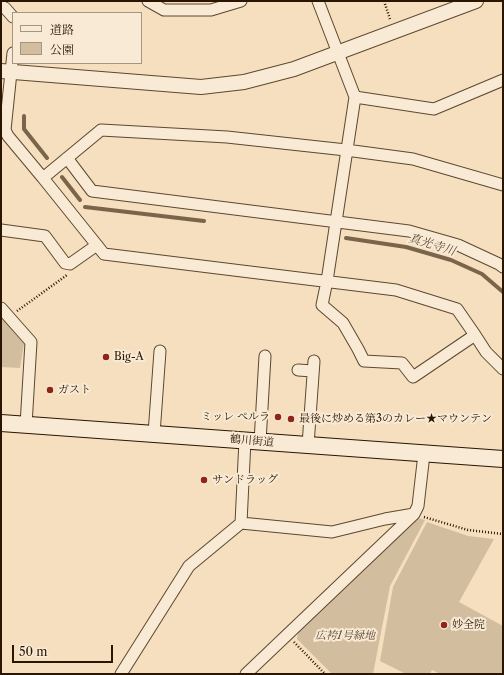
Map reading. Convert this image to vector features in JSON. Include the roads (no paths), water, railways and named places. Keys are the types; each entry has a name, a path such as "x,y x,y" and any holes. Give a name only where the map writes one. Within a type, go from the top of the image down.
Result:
{"main road":[{"name":"鶴川街道","path":"1,423 503,459"}],"street":[{"path":"148,1 164,10 211,10 241,1"},
{"path":"318,1 355,97 322,306 343,323 364,361 402,363 412,377 475,335"},
{"path":"6,71 201,86 244,82 294,69 476,1"},
{"path":"1,6 12,16"},
{"path":"12,56 6,71 5,130 8,136 104,254 396,290 457,309 486,352 500,368 503,369"},
{"path":"355,97 434,109 503,80"},
{"path":"43,178 101,130 227,137 346,150 413,160 503,185"},
{"path":"67,158 92,191 409,231 458,245 503,267"},
{"path":"1,230 45,236 65,263 70,264 97,245"},
{"path":"1,308 31,342 26,425"},
{"path":"154,434 160,351"},
{"path":"121,674 189,566 241,523 265,356"},
{"path":"298,370 313,366 308,445"},
{"path":"246,674 414,514 418,506 424,454"},
{"path":"241,523 332,532 385,519 414,514"}],"waterway":[{"name":"真光寺川","path":"24,116 24,129 47,158"},
{"name":"真光寺川","path":"62,177 80,200"},
{"name":"真光寺川","path":"85,207 204,221"},
{"name":"真光寺川","path":"346,238 406,247 451,260 482,274 503,292"}],"place":[{"name":"Big-A","path":"106,357"},
{"name":"ガスト","path":"50,390"},
{"name":"ミッレ ぺルラ","path":"278,417"},
{"name":"最後に炒める第3のカレー★マウンテン","path":"291,419"},
{"name":"サンドラッグ","path":"204,480"},
{"name":"妙全院","path":"444,625"}],"park label":[{"name":"広袴1号緑地","path":"345,636"}]}
